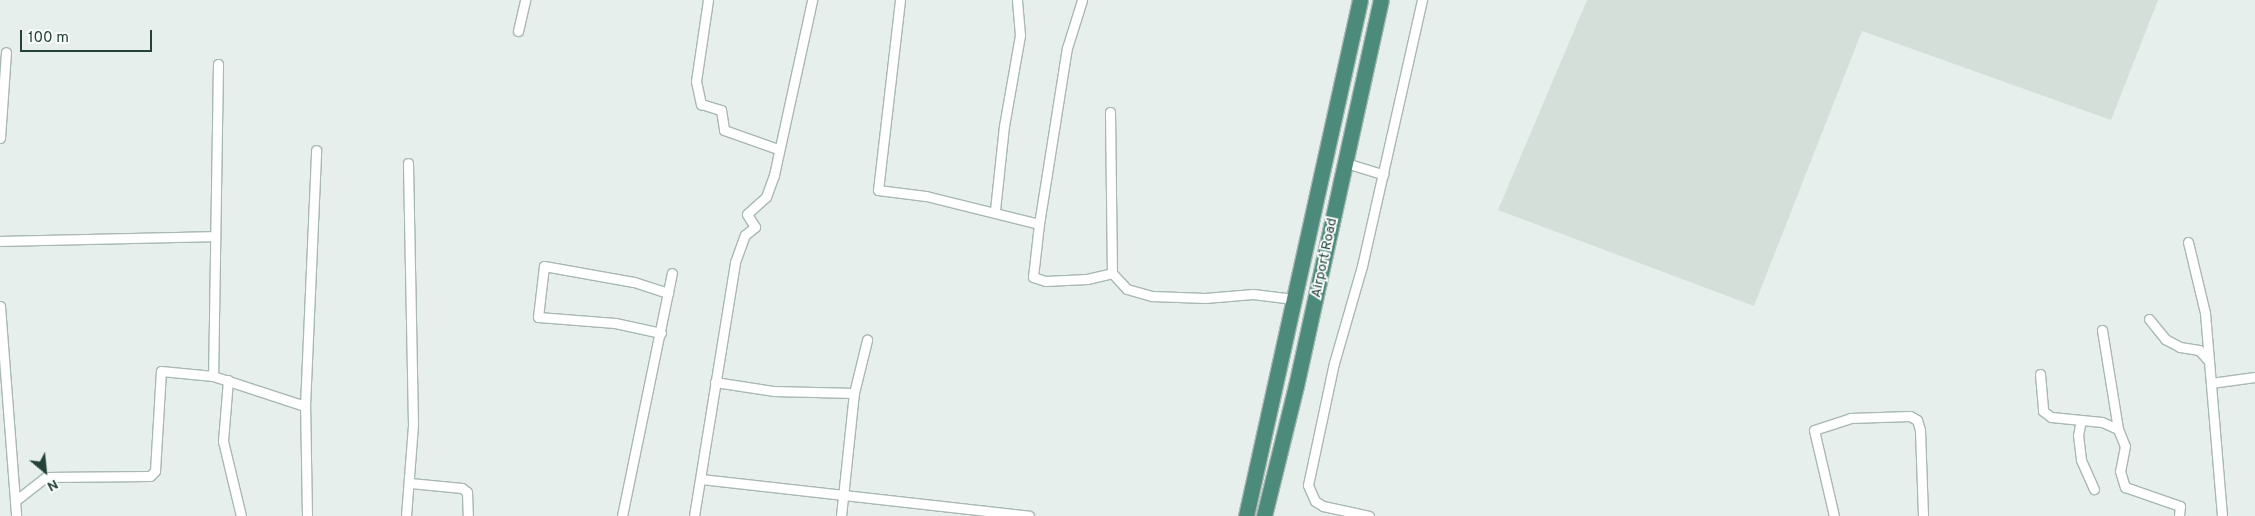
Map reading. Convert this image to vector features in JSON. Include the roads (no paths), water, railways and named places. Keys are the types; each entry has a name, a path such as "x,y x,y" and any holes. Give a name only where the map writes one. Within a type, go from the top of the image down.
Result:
{"highway":[{"name":"Airport Road","path":"1246,516 1360,0"},
{"name":"Airport Road","path":"1264,516 1296,386 1381,0"}],"street":[{"path":"518,31 524,0"},
{"path":"708,0 696,81 701,104 721,110 724,130 778,149"},
{"path":"694,516 735,262 745,235 755,227 747,214 766,197 812,0"},
{"path":"900,0 878,190 995,210"},
{"path":"1016,0 1020,35 1004,126 995,210 998,215 1039,224"},
{"path":"1082,0 1068,48 1039,224 1033,277 1045,281 1071,281 1112,273"},
{"path":"1369,516 1323,506 1315,501 1308,485 1334,363 1362,266 1422,0"},
{"path":"0,138 6,52"},
{"path":"213,376 218,64"},
{"path":"1110,112 1112,273 1127,289 1152,296 1205,298 1253,294 1294,299"},
{"path":"307,516 305,406 316,150"},
{"path":"406,516 413,424 408,163"},
{"path":"1346,163 1383,174"},
{"path":"0,242 215,236"},
{"path":"2188,242 2205,312 2207,359 2222,516"},
{"path":"661,333 615,323 538,317 544,266 634,282 668,293"},
{"path":"622,516 672,273"},
{"path":"0,306 16,516"},
{"path":"2149,319 2165,339 2180,347 2199,350 2207,359"},
{"path":"2102,330 2118,429 2125,446 2120,471 2125,487 2180,506 2178,516"},
{"path":"841,516 854,393 867,340"},
{"path":"16,501 46,477 150,476 155,472 161,371 213,376 305,406"},
{"path":"2040,374 2043,412 2051,417 2081,420 2118,429"},
{"path":"2210,383 2255,377"},
{"path":"228,380 223,441 241,516"},
{"path":"715,382 774,391 854,393"},
{"path":"1834,516 1814,430 1850,418 1910,416 1917,420 1920,430 1923,516"},
{"path":"2081,420 2078,435 2081,460 2094,489"},
{"path":"701,479 1029,516"},
{"path":"410,483 462,488 467,492 468,516"}]}
